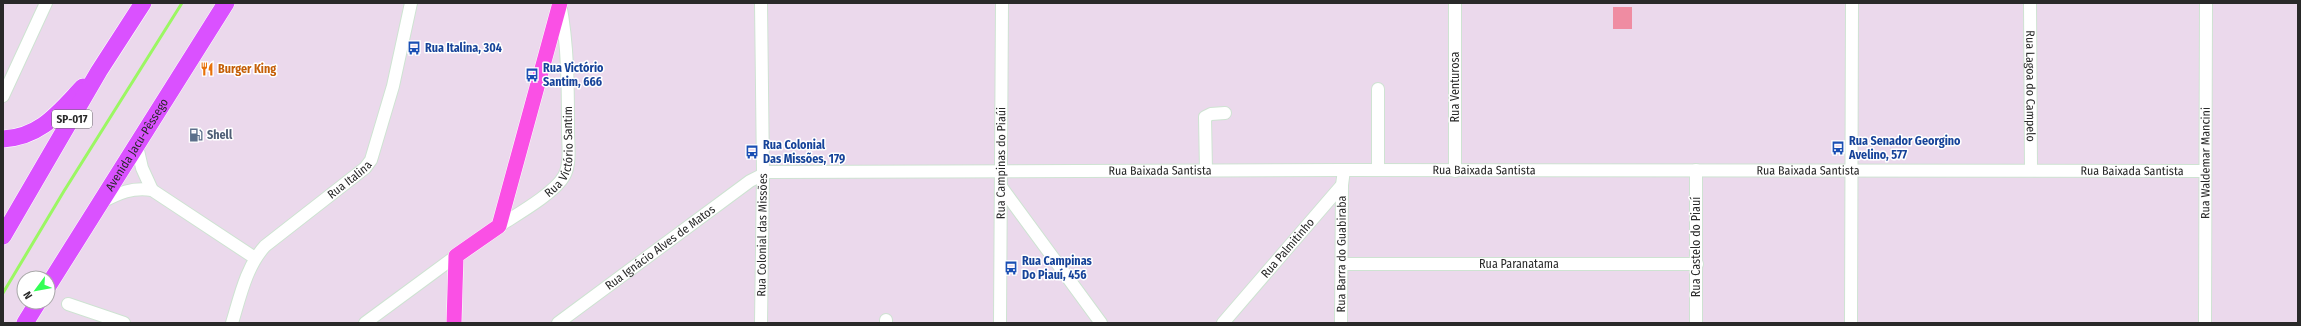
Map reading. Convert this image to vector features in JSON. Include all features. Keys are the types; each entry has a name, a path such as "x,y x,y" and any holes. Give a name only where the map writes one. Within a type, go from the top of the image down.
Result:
{"highway":[{"name":"SP-017","path":"3,236 99,71 143,3"},
{"name":"Avenida Jacu-Pêssego","path":"56,273 226,3"},
{"path":"3,138 15,138 42,128 99,71"},
{"path":"25,323 33,310"}],"main road":[{"name":"Rua Victório Santim","path":"456,256 499,226 560,3"},
{"path":"454,323 456,256"}],"street":[{"path":"3,96 46,3"},
{"name":"Rua Italina","path":"232,323 255,258 265,246 364,168 371,160 393,86 412,3"},
{"name":"Rua Victório Santim","path":"499,226 550,191 565,175 568,150 568,84 565,29 560,3"},
{"name":"Rua Colonial das Missões","path":"761,3 763,173 761,323"},
{"name":"Rua Campinas do Piaúi","path":"1000,323 1002,3"},
{"name":"Rua Venturosa","path":"1454,3 1455,171"},
{"path":"1851,323 1852,3"},
{"name":"Rua Lagoa do Campelo","path":"2030,3 2031,170"},
{"name":"Rua Waldemar Mancini","path":"2205,323 2206,3"},
{"path":"1378,89 1378,170"},
{"path":"1206,171 1205,117 1211,114 1225,113"},
{"path":"136,146 142,168 152,190"},
{"name":"Rua Baixada Santista","path":"763,173 1001,170 2205,171"},
{"path":"1342,186 1344,170"},
{"name":"Rua Castelo do Piauí","path":"1696,170 1696,323"},
{"name":"Rua Ignácio Alves de Matos","path":"558,323 763,173"},
{"name":"Rua Barra do Guabiraba","path":"1341,323 1342,186"},
{"name":"Rua Palmitinho","path":"1223,323 1342,186"},
{"path":"100,204 127,190 138,188 152,190 255,258"},
{"path":"1002,188 1101,323"},
{"name":"Rua Victório Santim","path":"364,323 456,256"},
{"name":"Rua Paranatama","path":"1342,264 1697,264"},
{"path":"68,304 124,323"}],"shaded area":[{"path":"1613,7 1632,7 1632,29 1613,29"}],"waterway":[{"path":"3,293 64,191 182,3"}],"place":[{"name":"Rua Italina, 304","path":"414,48"},
{"name":"Burger King","path":"207,69"},
{"name":"Rua Victório Santim, 666","path":"532,75"},
{"name":"Shell","path":"196,135"},
{"name":"Rua Senador Georgino Avelino, 577","path":"1838,148"},
{"name":"Rua Colonial Das Missões, 179","path":"752,152"},
{"name":"Rua Campinas Do Piauí, 456","path":"1011,268"}]}
